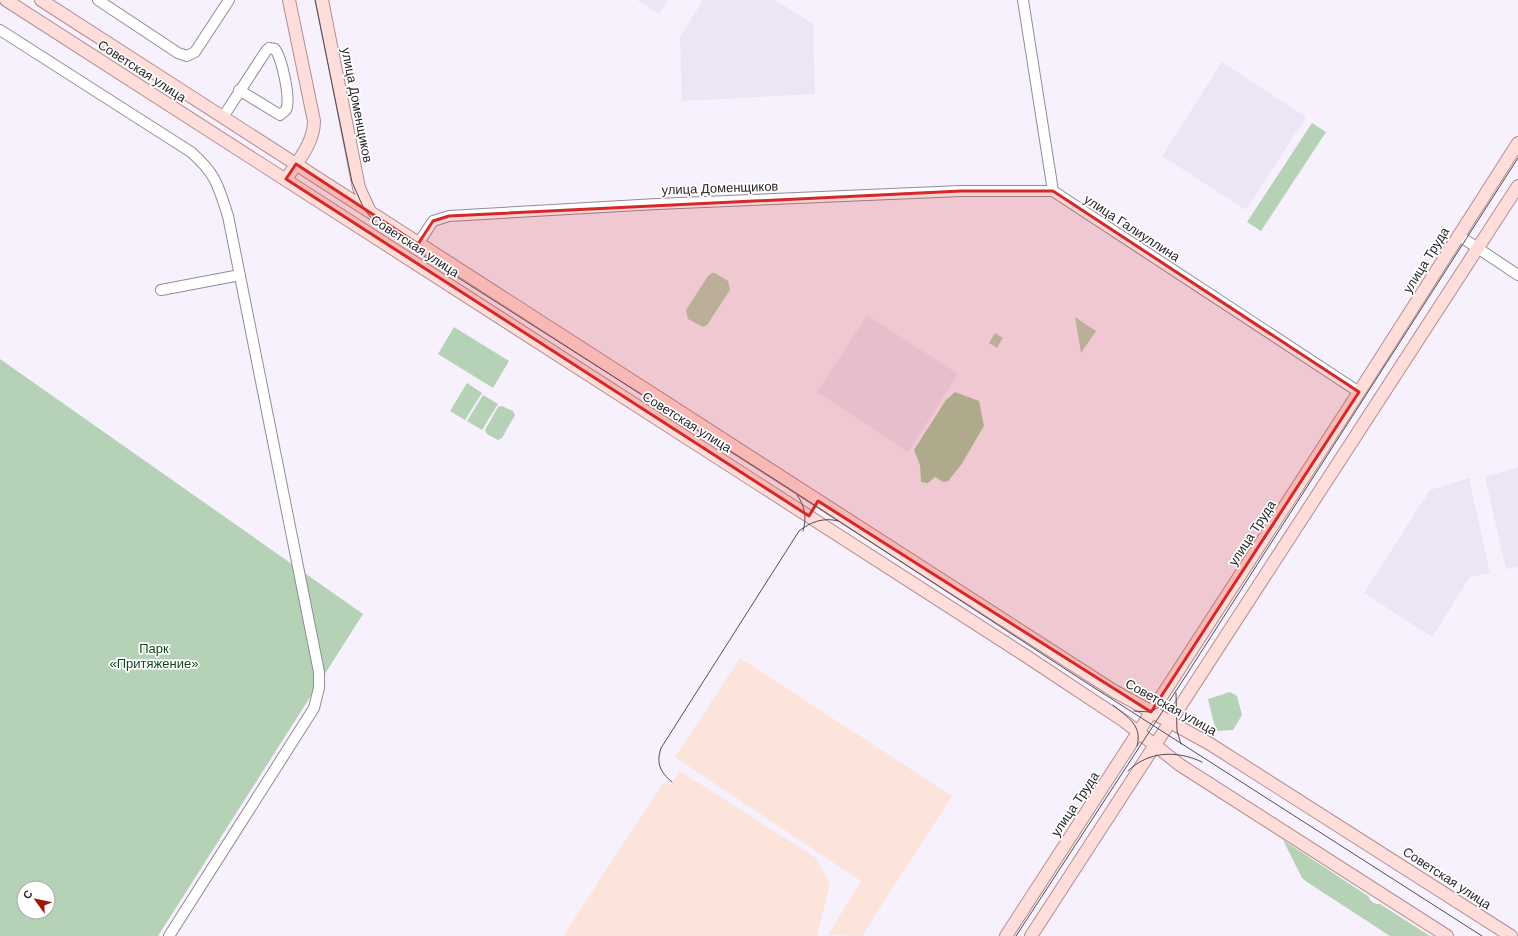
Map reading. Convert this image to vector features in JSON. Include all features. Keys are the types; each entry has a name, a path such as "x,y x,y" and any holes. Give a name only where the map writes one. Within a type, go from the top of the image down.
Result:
{"main road":[{"name":"Советская улица","path":"6,0 1026,656 1139,732 1192,773 1447,936"},
{"name":"Советская улица","path":"41,0 818,501 930,571 1114,691 1237,761 1511,936"},
{"path":"286,179 312,139 314,121 289,0"},
{"name":"улица Доменщиков","path":"322,0 359,188 371,213"},
{"name":"улица Труда","path":"1006,936 1360,392 1458,235 1518,143"},
{"path":"1031,936 1518,186"},
{"name":"улица Доменщиков","path":"409,258 418,244"},
{"path":"809,516 818,501"}],"street":[{"path":"98,0 178,53 187,56 195,52 229,0"},
{"path":"1023,0 1054,191"},
{"path":"0,30 191,152 208,167 218,185 228,216 319,672 319,688 314,708 169,936"},
{"path":"223,117 239,90 266,51 269,48 275,49 289,100 286,110 280,115 239,90"},
{"name":"улица Доменщиков","path":"418,244 433,221 448,216 657,204 838,198 961,191 1054,191"},
{"name":"улица Галиуллина","path":"1054,191 1360,392"},
{"path":"1458,235 1518,275"},
{"path":"161,290 240,275"}],"highlighted area":[{"path":"296,164 418,244 433,221 449,216 961,191 1053,191 1359,392 1151,712 818,501 809,516 286,179"}],"shaded area":[{"path":"637,0 668,0 659,14"},
{"path":"703,0 775,0 813,24 815,94 682,101 680,37"},
{"path":"1222,62 1306,117 1246,210 1162,156"},
{"path":"867,315 958,374 908,452 817,392"},
{"path":"1518,467 1518,567 1506,569 1485,477"},
{"path":"1469,478 1490,573 1470,577 1432,637 1364,593 1430,490"},
{"path":"740,658 952,796 862,936 828,935 861,881 675,757"},
{"path":"680,771 816,858 830,884 817,936 563,936 663,783 670,785"}],"green space":[{"path":"1312,123 1326,132 1261,231 1247,222"},
{"path":"715,273 728,281 730,290 707,325 703,327 688,319 686,310 708,276"},
{"path":"1075,317 1096,331 1081,353"},
{"path":"454,327 509,361 493,388 438,354"},
{"path":"995,333 1003,338 997,348 989,343"},
{"name":"Парк «Притяжение»","path":"0,359 363,614 158,936 0,936"},
{"path":"467,383 482,393 465,420 450,411"},
{"path":"955,392 979,401 984,426 961,465 948,481 943,482 935,477 928,483 921,482 920,465 914,450 946,400"},
{"path":"483,395 498,404 482,430 467,421"},
{"path":"502,406 513,411 515,415 502,438 498,440 487,434 485,430 498,407"},
{"path":"1230,692 1237,696 1242,715 1233,730 1216,731 1208,699"},
{"path":"1283,840 1368,896 1372,902 1380,904 1430,936 1390,936 1307,882 1302,878"}],"tram line":[{"path":"315,0 352,182 364,209 380,228 793,491 1079,678 1482,936"},
{"path":"1016,936 1187,674 1518,158"},
{"path":"797,495 802,503 804,512 805,521 803,531"},
{"path":"672,782 660,767 659,758 661,748 799,531 817,521 838,521"},
{"path":"1176,693 1177,731 1181,744"},
{"path":"1134,711 1150,712 1166,703"},
{"path":"1113,705 1136,727 1138,732 1137,746"},
{"path":"1128,771 1144,759 1163,754 1183,756 1202,762"}]}
